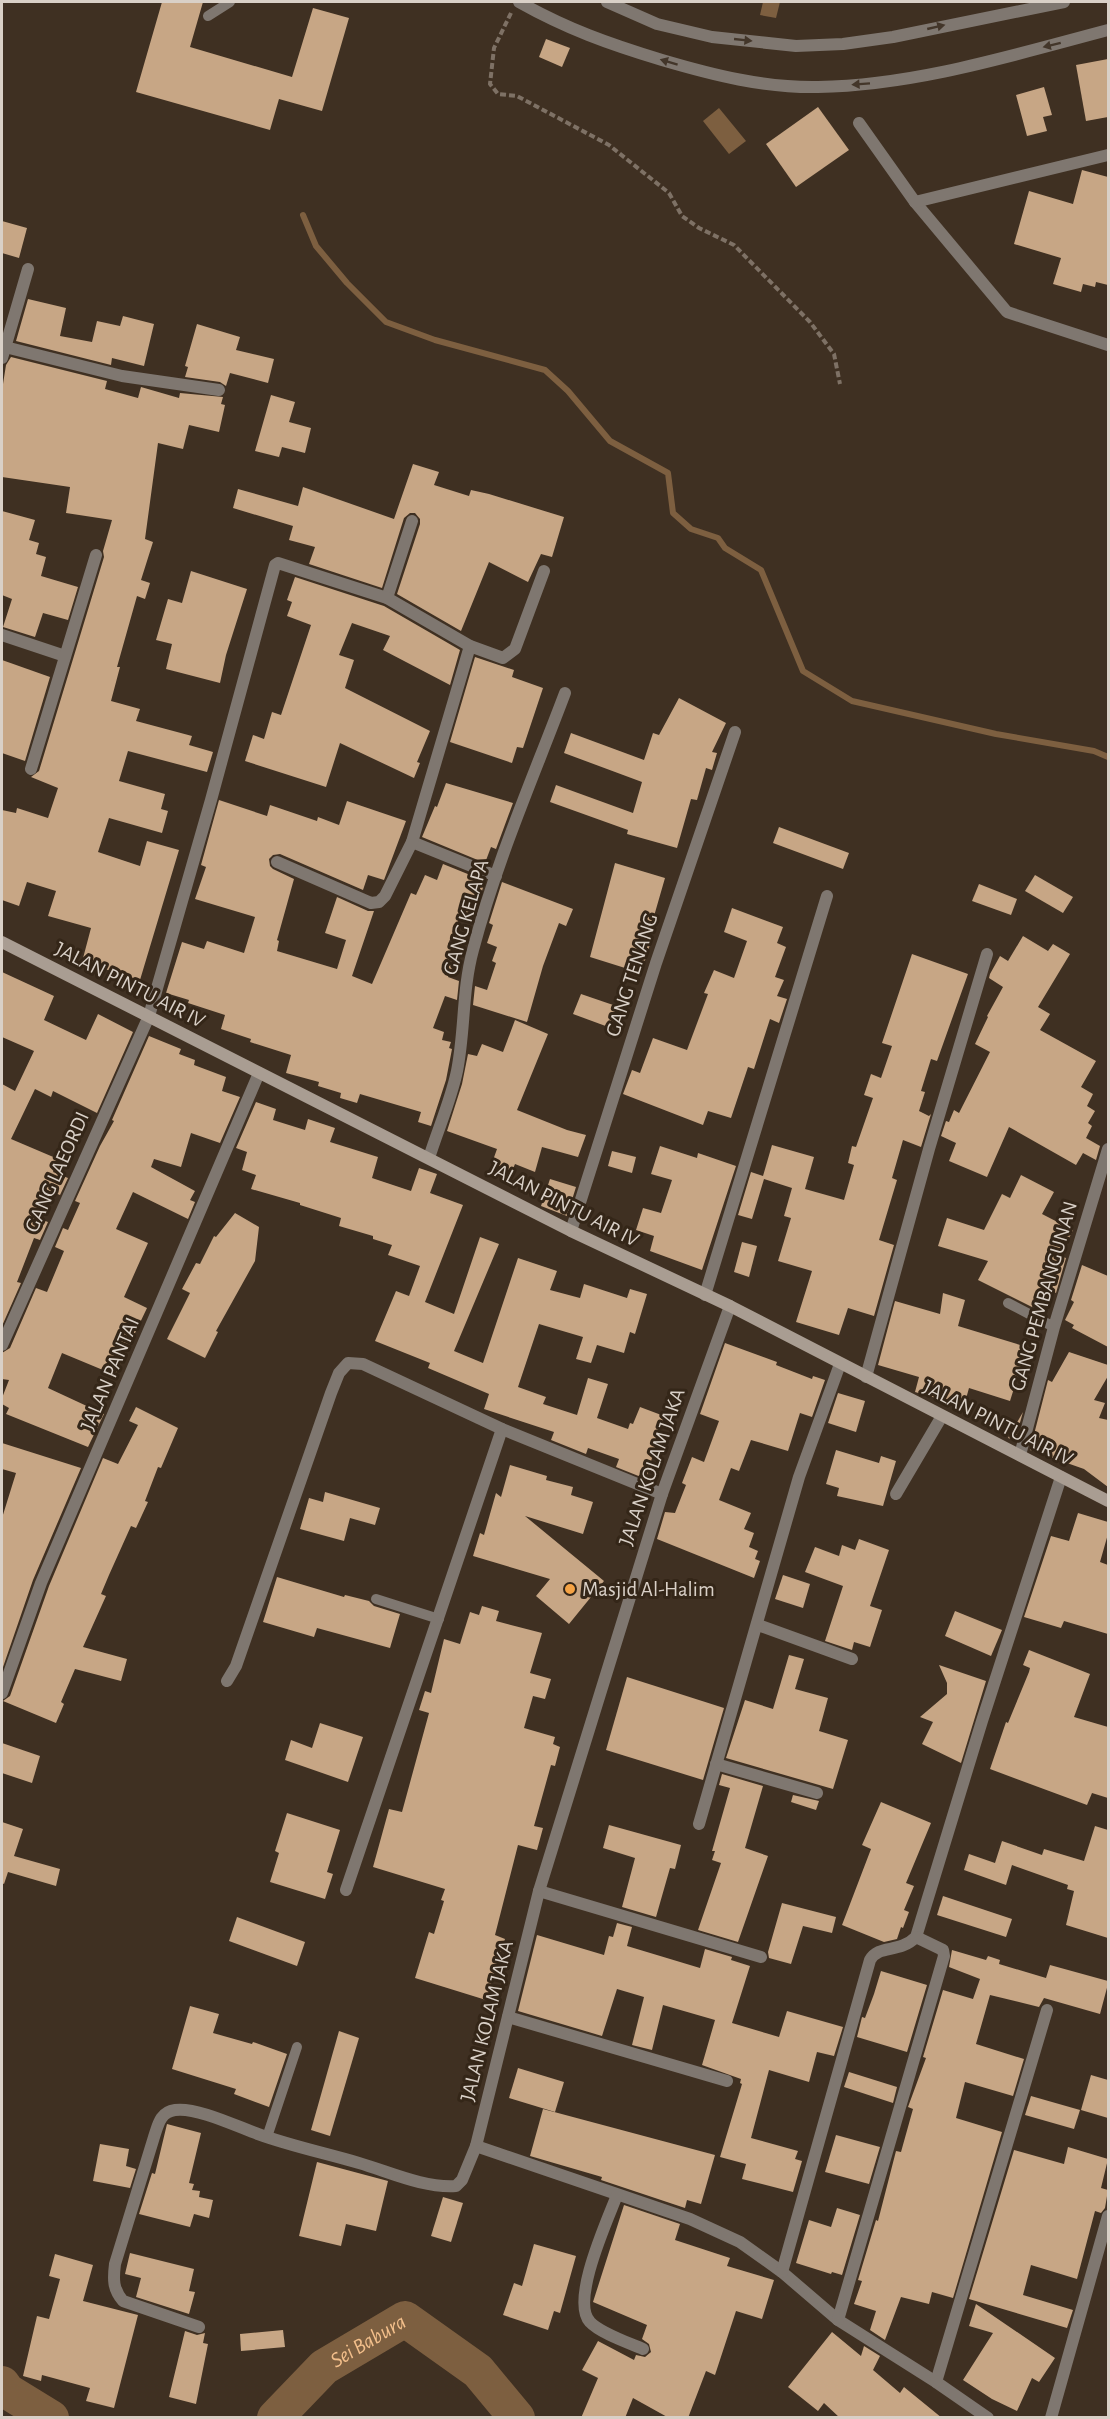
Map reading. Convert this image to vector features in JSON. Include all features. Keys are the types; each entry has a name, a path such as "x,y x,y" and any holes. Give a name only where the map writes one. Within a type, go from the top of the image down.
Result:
{"main road":[{"name":"JALAN PINTU AIR IV","path":"2,942 571,1231 730,1306 1108,1501"}],"street":[{"path":"607,2 657,24 712,37 796,46 843,44 893,37 1064,2"},
{"path":"515,6 611,45 703,73 755,83 818,87 872,83 946,72 1108,30"},
{"path":"859,123 915,202 1007,312 1108,345"},
{"path":"915,202 1108,155"},
{"path":"28,269 3,352 122,376 219,390"},
{"path":"412,521 387,598 470,646 502,658 515,649 544,572"},
{"path":"31,769 96,555"},
{"name":"GANG LAEORDI","path":"2,1345 149,1016 275,565 278,563 387,598"},
{"path":"2,635 65,656"},
{"path":"277,862 371,903 379,902 385,896 412,842 470,646"},
{"name":"GANG KELAPA","path":"429,1158 457,1073 462,1038 462,1014 472,951 496,876 565,693"},
{"name":"GANG TENANG","path":"571,1231 656,963 735,732"},
{"path":"412,842 496,876"},
{"path":"705,1295 827,896"},
{"path":"866,1377 929,1149 987,954"},
{"name":"JALAN PANTAI","path":"2,1693 41,1583 259,1072"},
{"name":"GANG PEMBANGUNAN","path":"1020,1455 1054,1327 1108,1149"},
{"name":"JALAN KOLAM JAKA","path":"199,2328 123,2301 115,2292 113,2280 115,2265 160,2119 166,2113 176,2110 188,2111 267,2137 425,2183 456,2186 462,2181 476,2146 539,1891 662,1494 730,1306"},
{"path":"227,1681 236,1666 331,1393 343,1367 348,1363 363,1364 502,1429 662,1494"},
{"path":"699,1824 799,1477 840,1364"},
{"path":"896,1494 942,1416"},
{"path":"346,1890 502,1429"},
{"path":"782,2272 870,1960 876,1952 903,1947 916,1936 982,1721 1061,1477"},
{"path":"758,1625 852,1659"},
{"path":"716,1764 817,1793"},
{"path":"539,1891 761,1957"},
{"path":"838,2320 944,1956 943,1950 937,1945 916,1936"},
{"path":"936,2382 1047,2010"},
{"path":"508,2017 727,2081"},
{"path":"476,2146 690,2219 740,2242 782,2272 838,2320 988,2418"},
{"path":"616,2195 591,2268 585,2294 584,2312 590,2322 643,2349"},
{"path":"1052,2418 1108,2216"}],"lane":[{"path":"208,16 230,2"},
{"path":"1008,1303 1054,1327"},
{"path":"376,1599 439,1619"},
{"path":"267,2137 297,2047"}],"path":[{"path":"515,6 494,48 490,84 498,94 517,96 609,145 669,193 682,216 699,228 734,245 810,322 834,354 840,384"}],"shaded area":[{"path":"763,2 780,2 776,18 760,15"},
{"path":"719,108 746,141 729,154 703,121"}],"building":[{"path":"162,2 203,2 190,47 292,77 313,8 349,18 322,111 279,99 270,130 136,92"},
{"path":"546,39 570,48 562,67 539,57"},
{"path":"1108,59 1108,117 1086,121 1076,65"},
{"path":"1044,87 1052,115 1043,117 1047,131 1027,136 1016,95"},
{"path":"818,107 849,150 796,187 766,144"},
{"path":"1082,170 1108,177 1108,285 1096,282 1095,287 1083,284 1081,292 1053,284 1061,258 1014,244 1029,191 1073,204"},
{"path":"2,221 27,228 19,258 2,253"},
{"path":"28,299 66,308 60,336 92,342 97,321 120,326 123,316 154,324 144,366 112,358 111,365 16,341"},
{"path":"197,324 240,337 236,350 274,359 268,383 230,373 226,386 220,382 185,377 188,367 185,366"},
{"path":"11,357 107,381 105,389 138,398 141,387 179,398 180,393 223,397 221,404 225,405 219,432 189,425 183,449 158,443 145,539 153,542 141,580 150,583 145,599 137,596 117,667 120,667 111,701 140,709 136,721 192,736 189,745 213,752 207,772 128,751 119,781 165,794 161,809 168,811 162,833 109,818 98,852 140,866 147,841 179,850 140,980 82,962 91,928 48,916 56,891 27,882 19,906 2,900 2,810 16,813 17,808 48,818 58,788 31,777 39,771 104,557 103,551 112,520 66,513 70,487 2,477 2,384 6,365"},
{"path":"271,395 295,402 289,422 311,428 305,453 282,447 279,457 255,451"},
{"path":"413,464 439,472 434,485 469,496 471,490 489,494 564,517 552,557 541,554 528,582 489,562 461,631 397,594 420,524 420,519 415,513 410,513 404,518 382,588 309,564 315,547 289,540 293,526 233,508 238,489 298,506 303,487 394,519"},
{"path":"2,511 35,520 29,540 39,543 36,554 46,557 41,576 78,587 68,620 43,613 35,637 3,627 12,599 2,595"},
{"path":"191,571 247,589 226,655 220,683 166,669 172,644 156,640 168,599 182,603"},
{"path":"295,577 384,606 460,650 450,685 383,650 390,636 352,623 339,655 354,660 345,688 430,731 417,762 420,763 414,778 340,743 326,787 245,761 253,735 264,739 272,712 281,715 311,625 287,616 292,602 287,600"},
{"path":"475,657 514,670 512,677 543,688 523,748 517,747 512,763 450,742"},
{"path":"2,660 50,677 25,761 2,753"},
{"path":"679,698 726,723 712,752 717,753 712,770 706,768 697,800 691,799 677,848 627,834 628,830 550,802 556,785 633,813 642,782 564,753 571,733 644,760 653,733 659,735"},
{"path":"446,783 513,803 496,849 491,847 485,863 422,837"},
{"path":"219,800 267,816 270,805 317,821 318,817 339,825 347,801 406,821 384,880 368,875 363,890 280,854 273,855 269,859 273,869 294,879 277,940 279,941 277,951 337,969 346,940 325,933 337,897 368,911 374,911 352,976 372,984 411,893 416,895 425,875 437,880 443,864 485,881 474,917 462,912 448,944 452,946 448,957 455,960 448,977 459,981 457,1000 445,996 433,1028 444,1032 442,1040 451,1042 449,1048 452,1049 446,1080 431,1126 418,1122 421,1112 360,1094 357,1103 340,1098 341,1093 318,1086 319,1082 286,1073 291,1055 250,1042 251,1039 221,1029 225,1015 166,993 182,942 204,949 207,941 244,953 255,917 195,899 206,867 201,865"},
{"path":"779,827 849,853 843,869 773,843"},
{"path":"615,863 665,878 648,937 652,938 641,973 590,957"},
{"path":"1035,875 1073,897 1063,913 1025,891"},
{"path":"502,882 573,909 566,926 559,923 543,966 527,1022 473,1005 475,986 487,990 496,963 492,961 497,947 487,943 493,925 489,923"},
{"path":"979,884 1017,899 1011,915 972,901"},
{"path":"732,908 783,927 777,943 786,947 775,977 784,980 777,996 787,999 779,1023 770,1019 754,1069 748,1067 731,1118 708,1111 703,1125 623,1094 632,1070 640,1073 653,1038 687,1050 708,994 704,993 714,970 734,978 747,941 724,932"},
{"path":"1023,936 1048,951 1053,944 1070,954 1038,1007 1050,1014 1040,1030 1096,1061 1081,1087 1093,1094 1087,1106 1095,1111 1088,1123 1092,1126 1086,1138 1100,1146 1096,1160 1083,1153 1076,1165 1009,1127 987,1177 949,1161 956,1143 941,1136 946,1121 949,1122 954,1110 959,1113 990,1052 975,1044 1003,987 989,978 990,974 1000,956 1008,961"},
{"path":"912,954 968,974 937,1061 931,1059 921,1091 925,1092 919,1111 929,1116 931,1114 921,1147 903,1140 892,1178 897,1180 879,1240 894,1245 874,1316 848,1308 839,1335 796,1322 812,1271 778,1261 791,1218 784,1216 792,1188 764,1179 752,1219 738,1215 751,1172 763,1176 772,1145 814,1157 805,1189 844,1200 854,1165 848,1163 852,1146 856,1147 873,1098 864,1095 871,1074 881,1078 892,1046 882,1043"},
{"path":"2,972 54,996 44,1020 86,1040 98,1014 133,1032 97,1113 53,1091 51,1097 35,1089 11,1139 58,1159 53,1172 68,1178 60,1195 45,1189 34,1217 48,1222 40,1240 34,1238 17,1282 21,1283 2,1326 2,1084 15,1091 34,1051 2,1037"},
{"path":"581,994 619,1007 611,1028 573,1014"},
{"path":"515,1020 548,1034 517,1110 586,1135 578,1157 542,1147 535,1172 515,1164 512,1171 492,1163 497,1149 447,1131 462,1084 468,1054 477,1056 482,1044 503,1052"},
{"path":"149,1036 181,1049 179,1054 195,1060 194,1065 226,1077 222,1091 240,1097 220,1143 191,1133 181,1167 154,1159 151,1167 195,1191 190,1200 195,1202 188,1219 133,1192 116,1229 148,1243 124,1297 147,1308 115,1375 62,1353 48,1388 104,1414 88,1447 6,1414 9,1408 2,1404 2,1398 9,1380 2,1379 2,1353 10,1348 36,1288 47,1292 64,1251 55,1247 63,1228 68,1230 80,1203 75,1201 114,1121 112,1120"},
{"path":"256,1102 276,1109 273,1120 305,1130 308,1119 335,1128 330,1142 378,1157 372,1178 411,1191 419,1168 437,1174 430,1193 463,1205 425,1302 454,1314 480,1237 499,1244 454,1351 483,1363 518,1258 557,1271 550,1290 580,1298 584,1284 627,1298 630,1289 647,1294 635,1334 630,1332 624,1353 597,1345 591,1363 576,1359 583,1337 539,1324 518,1387 546,1397 543,1404 577,1415 588,1378 608,1384 597,1418 628,1429 630,1423 633,1424 640,1407 664,1416 646,1479 616,1467 619,1459 588,1448 586,1454 551,1440 554,1432 484,1409 489,1394 428,1368 430,1363 375,1341 396,1291 409,1296 420,1266 388,1255 392,1245 373,1239 373,1236 339,1226 341,1218 251,1189 256,1175 242,1170 247,1152 236,1148"},
{"path":"660,1146 697,1158 698,1153 736,1166 702,1270 650,1251 654,1236 636,1230 643,1208 661,1213 672,1180 651,1174"},
{"path":"612,1151 636,1157 632,1173 608,1166"},
{"path":"1021,1175 1054,1192 1042,1214 1073,1230 1060,1256 1066,1258 1056,1293 1043,1286 1032,1307 978,1280 988,1261 938,1246 947,1218 984,1230 1002,1194 1010,1198"},
{"path":"550,1179 576,1187 567,1216 541,1206"},
{"path":"235,1213 259,1227 255,1261 216,1331 218,1332 205,1358 167,1339 190,1293 182,1289 196,1263 200,1264 214,1236 216,1237"},
{"path":"742,1242 757,1246 749,1277 734,1272"},
{"path":"1082,1265 1108,1276 1108,1347 1072,1328 1074,1325 1065,1320 1074,1302 1071,1300"},
{"path":"943,1293 965,1300 958,1326 1027,1347 1010,1401 969,1388 964,1406 915,1392 919,1377 878,1365 895,1301 940,1314"},
{"path":"725,1343 777,1362 776,1365 812,1379 813,1376 825,1380 812,1417 800,1413 788,1451 751,1440 739,1471 731,1468 719,1500 751,1513 744,1529 754,1533 749,1547 758,1551 755,1559 760,1561 754,1578 657,1539 665,1512 675,1513 686,1485 682,1483 692,1457 704,1462 719,1421 700,1414"},
{"path":"1069,1352 1108,1365 1108,1376 1094,1400 1105,1403 1099,1418 1108,1420 1108,1487 1084,1469 1030,1450 1048,1380 1052,1382"},
{"path":"838,1393 865,1401 856,1432 828,1423"},
{"path":"136,1407 178,1428 161,1468 158,1467 145,1501 148,1502 136,1528 131,1526 109,1575 101,1594 106,1596 83,1647 127,1659 121,1681 75,1669 61,1702 64,1704 56,1723 3,1701 10,1696 49,1586 103,1458 118,1464 138,1425 129,1421"},
{"path":"1023,1412 1015,1440 1008,1438"},
{"path":"2,1443 81,1468 33,1580 2,1670 2,1518 16,1473 2,1469"},
{"path":"836,1450 879,1463 881,1456 896,1461 883,1506 837,1496 839,1488 826,1484"},
{"path":"510,1465 547,1476 546,1480 573,1487 571,1495 593,1502 583,1534 525,1516 604,1581 569,1624 536,1596 550,1579 473,1556 480,1533 484,1535 496,1493 501,1497"},
{"path":"325,1492 380,1508 375,1525 350,1518 344,1541 300,1529 309,1498 323,1502"},
{"path":"1078,1513 1108,1522 1108,1534 1100,1562 1108,1565 1108,1634 1064,1621 1061,1628 1024,1617 1051,1536 1069,1541"},
{"path":"859,1539 889,1550 870,1606 882,1610 870,1647 854,1642 852,1650 825,1641 843,1586 805,1572 815,1547 839,1556 842,1545 855,1550"},
{"path":"783,1575 810,1584 803,1608 775,1599"},
{"path":"277,1577 344,1597 345,1595 369,1601 374,1606 400,1614 390,1648 317,1628 314,1637 263,1622"},
{"path":"482,1606 499,1611 496,1621 542,1633 530,1673 551,1679 545,1699 533,1696 524,1728 555,1737 553,1744 560,1747 555,1766 551,1765 534,1826 543,1828 537,1850 518,1845 495,1935 505,1939 486,2000 415,1978 429,1932 434,1934 444,1901 441,1900 445,1889 373,1867 389,1809 402,1812 429,1713 419,1710 425,1691 431,1693 444,1639 460,1644 470,1612 479,1615"},
{"path":"955,1611 1002,1630 991,1656 945,1636"},
{"path":"1029,1650 1090,1674 1074,1717 1108,1727 1108,1798 1092,1793 1087,1805 990,1769 1006,1722 1008,1723 1029,1672 1030,1668 1023,1665"},
{"path":"789,1655 804,1659 795,1689 828,1698 819,1731 848,1740 833,1789 726,1758 745,1700 773,1709"},
{"path":"939,1665 986,1681 961,1763 922,1744 933,1722 920,1717 947,1694 947,1683"},
{"path":"627,1677 724,1708 703,1780 606,1750"},
{"path":"320,1723 363,1737 348,1782 285,1760 291,1740 312,1748"},
{"path":"2,1743 40,1756 32,1783 2,1773"},
{"path":"722,1774 763,1786 745,1848 768,1856 738,1942 698,1930 721,1863 712,1860 715,1851 712,1851 730,1788 719,1785"},
{"path":"793,1795 819,1801 816,1810 791,1802"},
{"path":"881,1802 931,1823 906,1883 914,1886 904,1910 909,1912 903,1928 901,1927 897,1939 884,1942 842,1925 871,1849 862,1845"},
{"path":"287,1813 340,1830 327,1872 333,1874 325,1899 270,1882 279,1853 275,1851"},
{"path":"2,1822 23,1829 14,1856 60,1869 56,1886 8,1872 4,1884 2,1883"},
{"path":"609,1825 681,1845 675,1869 670,1868 656,1917 622,1907 635,1858 603,1848"},
{"path":"1095,1826 1108,1830 1108,1938 1066,1925 1074,1891 1067,1889 1068,1885 1012,1865 1006,1885 964,1870 969,1854 995,1863 1002,1841 1042,1855 1044,1849 1084,1861"},
{"path":"943,1896 1012,1919 1006,1937 937,1915"},
{"path":"782,1903 836,1917 832,1933 803,1926 791,1964 769,1958 768,1952"},
{"path":"237,1917 305,1942 297,1966 229,1941"},
{"path":"617,1923 632,1927 627,1946 700,1968 705,1949 732,1957 731,1960 750,1966 732,2023 779,2037 787,2011 843,2027 834,2056 817,2052 809,2082 769,2070 751,2138 798,2151 795,2159 802,2161 793,2192 742,2179 746,2164 720,2157 742,2084 741,2079 702,2065 715,2020 663,2005 652,2050 632,2045 644,1997 617,1989 602,2036 518,2011 537,1935 604,1955 609,1936 613,1937"},
{"path":"952,1950 986,1960 988,1956 1000,1960 999,1964 1046,1978 1050,1965 1108,1981 1108,1984 1100,2014 1044,1998 1039,2007 990,1995 976,2044 1024,2059 1013,2096 965,2082 956,2118 1002,2132 953,2298 932,2292 929,2304 901,2297 885,2340 870,2330 876,2311 854,2304 862,2281 858,2280 876,2220 878,2221 896,2151 901,2152 913,2109 908,2107 926,2058 923,2057 943,1990 973,1999 980,1979 949,1967"},
{"path":"881,1971 927,1985 907,2052 857,2037 862,2017 865,2018"},
{"path":"190,2006 219,2014 213,2033 252,2044 253,2042 287,2054 269,2107 234,2094 236,2089 172,2069"},
{"path":"339,2031 359,2038 330,2136 311,2130"},
{"path":"518,2068 564,2082 555,2112 509,2098"},
{"path":"849,2072 897,2087 893,2103 844,2087"},
{"path":"1091,2075 1108,2080 1108,2118 1081,2110"},
{"path":"1031,2096 1080,2110 1074,2129 1025,2115"},
{"path":"543,2109 715,2155 701,2204 687,2200 685,2208 601,2180 602,2177 530,2156"},
{"path":"167,2124 201,2133 189,2183 194,2184 192,2190 200,2191 199,2197 213,2200 209,2218 194,2214 190,2227 139,2214 152,2173 155,2174"},
{"path":"836,2135 880,2147 869,2184 825,2172"},
{"path":"100,2144 129,2149 126,2166 136,2169 130,2188 93,2181"},
{"path":"1068,2147 1108,2159 1101,2188 1108,2190 1105,2208 1101,2213 1095,2211 1077,2279 1031,2265 1023,2295 1073,2310 1067,2328 969,2299 1014,2150 1064,2164"},
{"path":"317,2162 388,2181 376,2231 346,2224 341,2246 299,2236"},
{"path":"443,2197 463,2203 451,2242 431,2236"},
{"path":"624,2205 680,2224 675,2240 730,2258 727,2266 774,2280 762,2319 736,2311 715,2375 706,2371 688,2418 669,2418 633,2398 625,2418 581,2418 598,2378 582,2370 598,2341 634,2360 636,2355 645,2357 651,2352 649,2344 642,2339 647,2325 593,2302"},
{"path":"837,2208 860,2215 842,2275 832,2272 831,2274 796,2263 809,2220 831,2227"},
{"path":"534,2244 576,2256 560,2313 554,2311 548,2330 503,2315 514,2283 522,2286"},
{"path":"130,2253 194,2269 189,2291 195,2292 189,2314 136,2297 141,2278 125,2274"},
{"path":"55,2254 93,2265 83,2301 138,2315 114,2408 86,2401 90,2388 42,2375 41,2381 23,2376 37,2316 49,2319 60,2279 49,2276"},
{"path":"976,2304 1055,2358 1039,2382 1032,2378 1017,2411 992,2399 963,2380 993,2333 969,2326"},
{"path":"283,2330 285,2347 241,2351 240,2334"},
{"path":"185,2331 197,2335 205,2333 203,2343 208,2344 196,2404 169,2397"},
{"path":"832,2332 861,2356 864,2346 880,2356 873,2370 900,2393 904,2387 942,2418 840,2418 824,2403 818,2411 788,2387"}],"waterway":[{"path":"303,215 316,246 347,283 386,322 435,340 545,370 568,391 610,441 668,473 673,513 691,529 718,538 725,548 761,570 803,671 852,701 996,734 1094,751 1108,757"},
{"name":"Sei Babura","path":"275,2418 324,2367 405,2319 478,2371 517,2418"},
{"name":"Sei Babura","path":"2,2384 7,2391 51,2418"}],"place":[{"name":"Masjid Al-Halim","path":"570,1589"}]}
